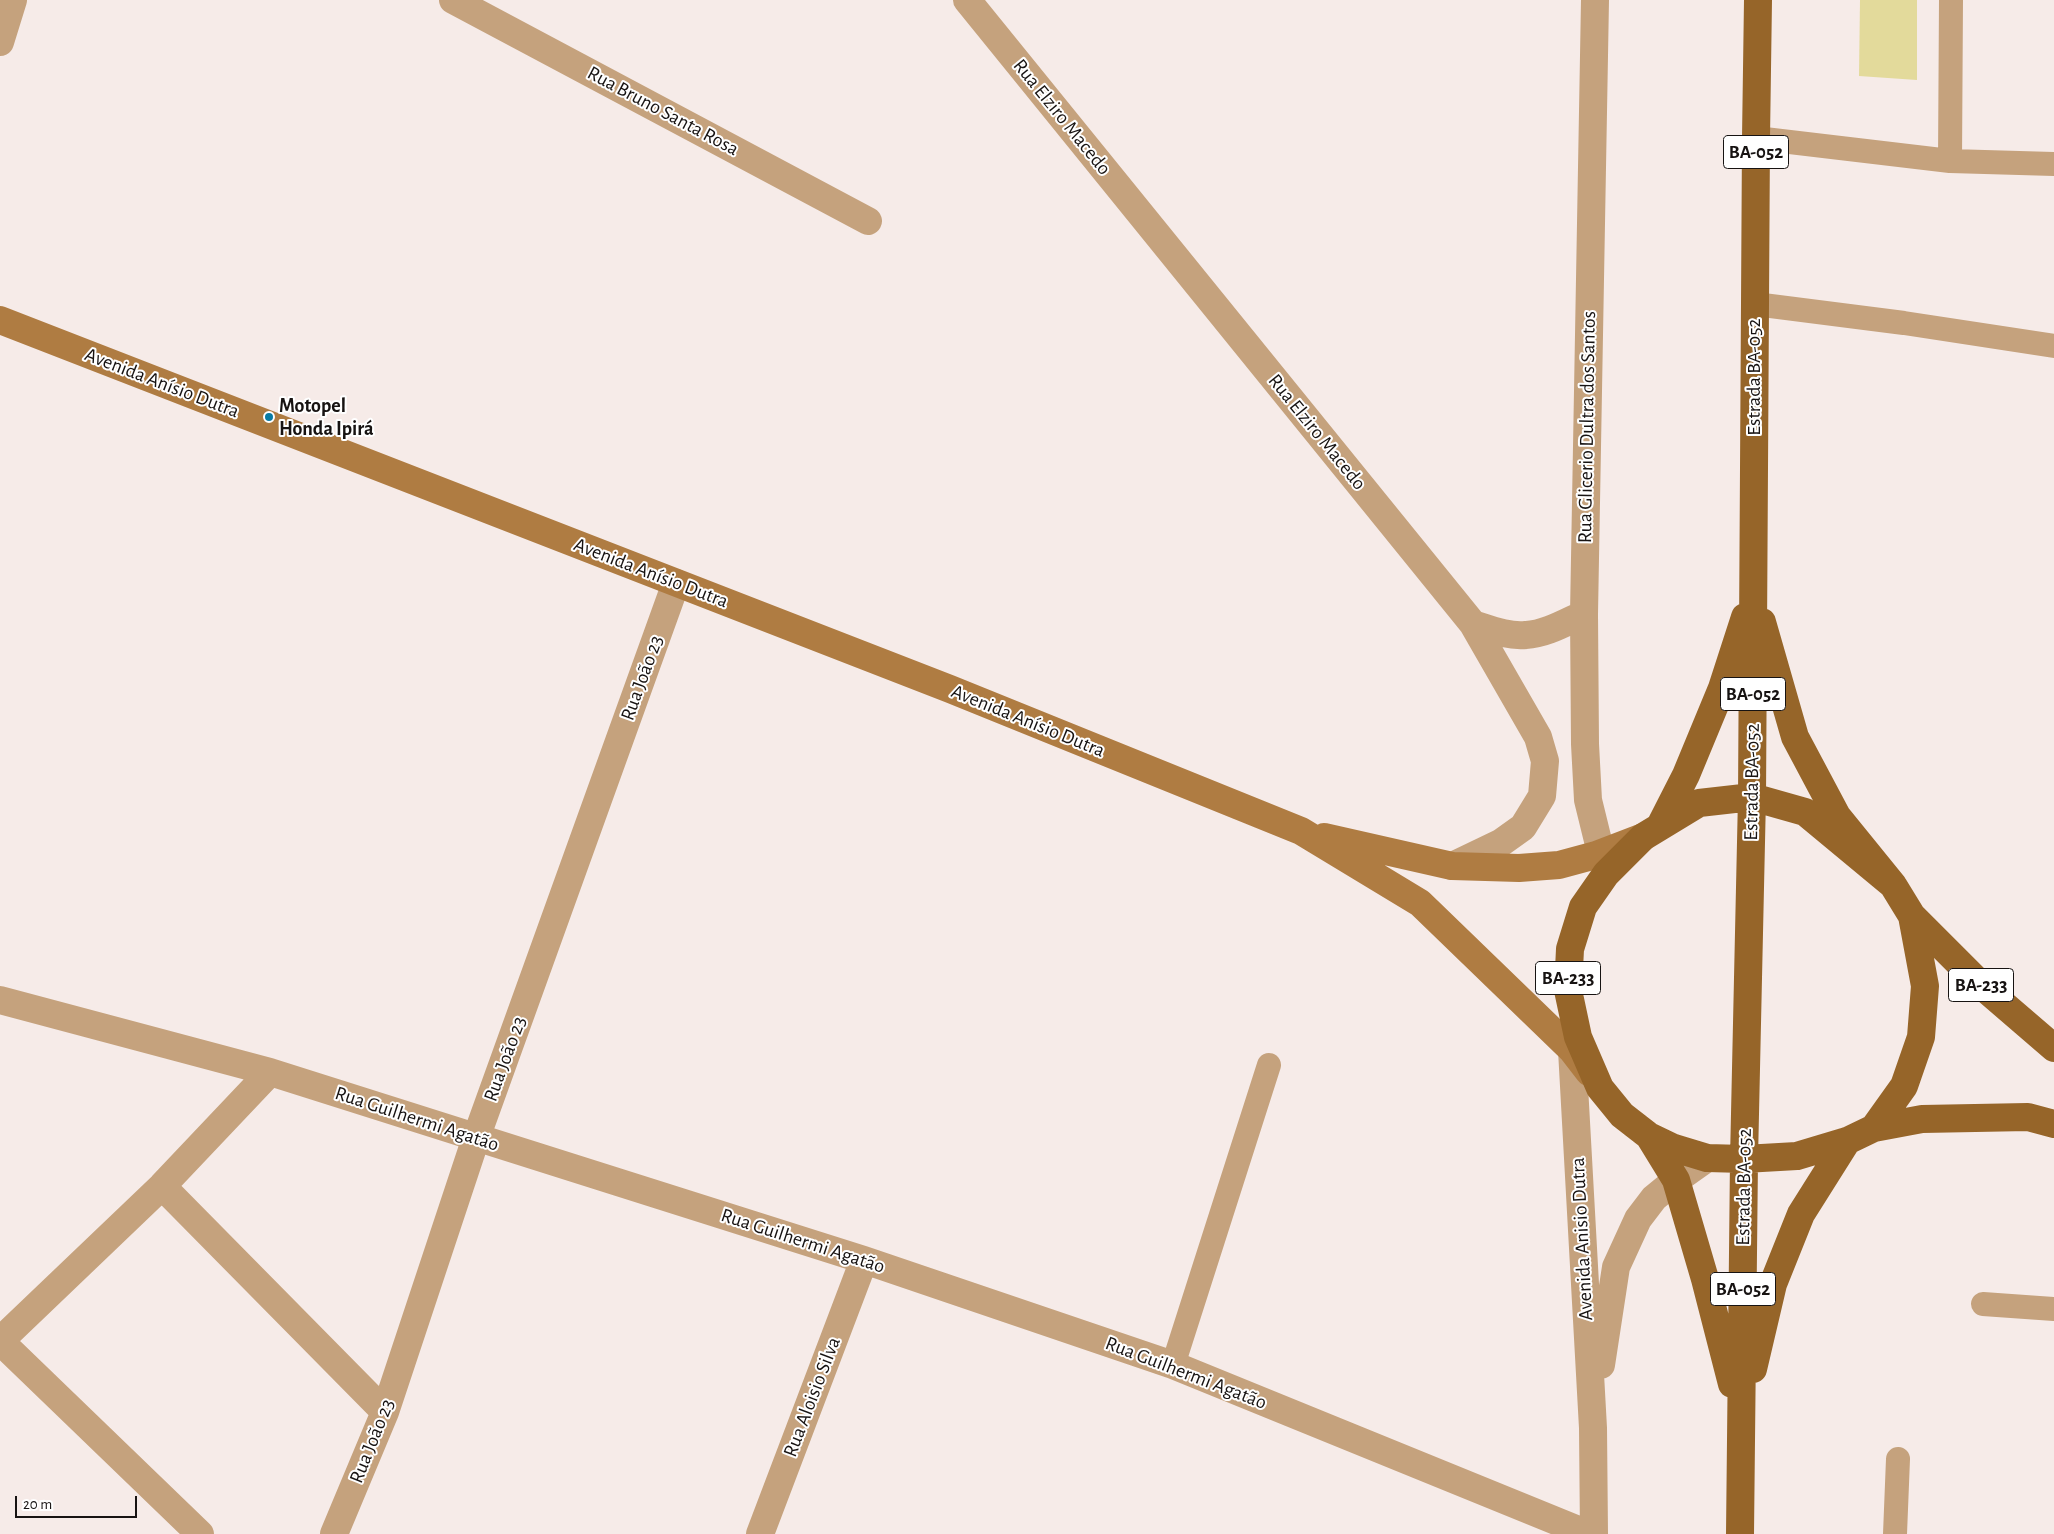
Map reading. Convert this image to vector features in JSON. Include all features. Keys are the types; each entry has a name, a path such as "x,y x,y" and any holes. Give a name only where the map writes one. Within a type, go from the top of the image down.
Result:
{"main road":[{"name":"Estrada BA-052","path":"1740,1534 1744,1159 1752,797 1758,0"},
{"name":"Avenida Anísio Dutra","path":"0,320 950,688 1300,831"},
{"path":"1300,831 1452,866 1519,868 1559,866 1601,853 1651,831 1686,776 1722,688 1754,592"},
{"path":"1754,592 1794,736 1837,816 1892,885"},
{"name":"BA-233","path":"2054,1048 1982,986 1912,916 1892,885 1805,812 1752,797 1699,802 1651,831 1606,874 1583,907 1570,949 1568,990 1578,1037 1600,1088 1622,1114 1650,1136 1674,1148 1707,1158 1744,1159 1797,1156 1847,1141 1874,1128 1922,1118 2028,1117 2054,1124"},
{"path":"1300,831 1420,903 1572,1050 1600,1088"},
{"name":"BA-233","path":"1874,1128 1904,1086 1921,1037 1925,986 1912,916"},
{"path":"1650,1136 1676,1180 1741,1419"},
{"path":"1741,1419 1773,1284 1801,1214 1847,1141"}],"street":[{"path":"0,42 13,0"},
{"name":"Rua Elziro Macedo","path":"967,0 1473,624 1538,737 1546,760 1542,796 1523,827 1502,842 1452,866"},
{"name":"Rua Glicerio Dultra dos Santos","path":"1595,0 1584,614 1585,744 1588,800 1601,853"},
{"name":"Rua Bruno Santa Rosa","path":"457,1 868,221"},
{"name":"Rua João 23","path":"334,1534 385,1412 476,1138 676,583"},
{"path":"1473,624 1495,631 1526,636 1556,627 1584,614"},
{"name":"Rua Guilhermi Agatão","path":"0,1000 270,1072 864,1260 1173,1365 1588,1534"},
{"name":"Avenida Anisio Dutra","path":"1572,1050 1593,1428 1594,1534"},
{"path":"200,1534 0,1341 162,1186 270,1072"},
{"name":"Avenida Anisio Dutra","path":"1593,1428 1616,1267 1638,1219 1654,1198 1707,1158"},
{"path":"162,1186 385,1412"},
{"name":"Rua Aloisio Silva","path":"760,1534 864,1260"}],"lane":[{"path":"1950,161 1951,0"},
{"path":"1756,138 1950,161 2054,164"},
{"path":"1755,304 1904,323 2054,346"},
{"path":"1173,1365 1269,1065"},
{"path":"1983,1304 2054,1309"},
{"path":"1895,1534 1898,1459"}],"shaded area":[{"path":"1860,0 1917,0 1917,80 1859,76"}],"place":[{"name":"Motopel Honda Ipirá","path":"269,417"}]}
